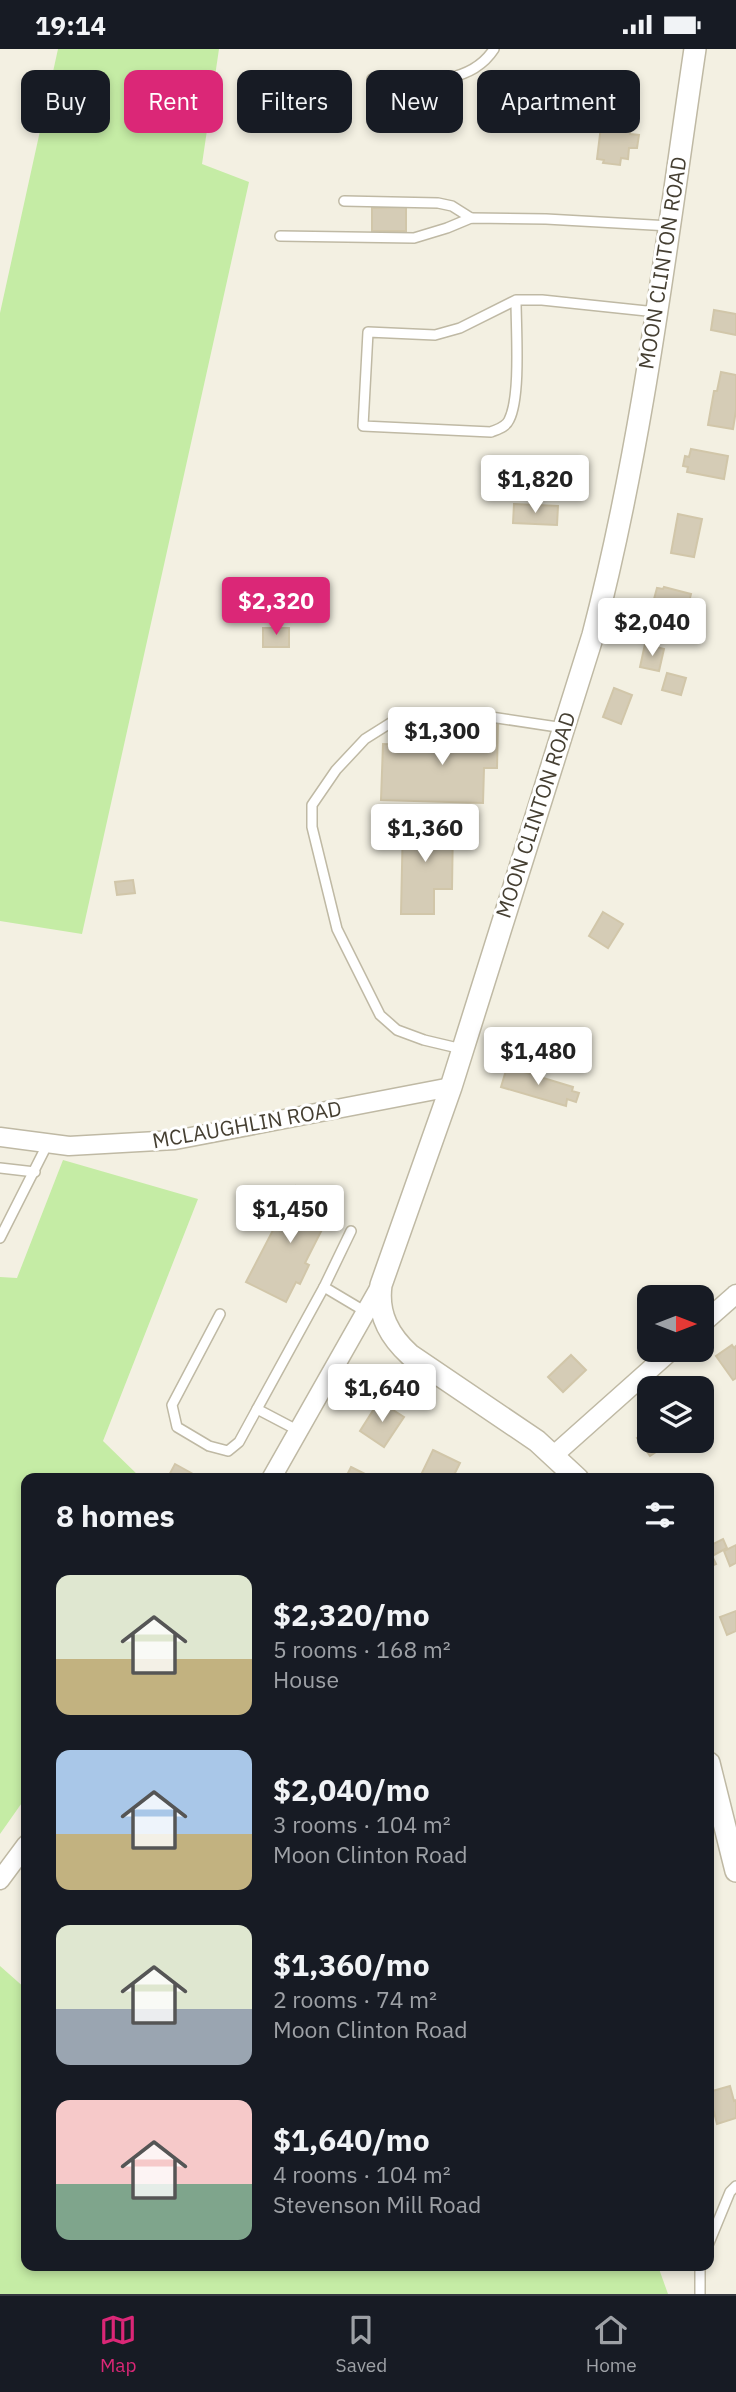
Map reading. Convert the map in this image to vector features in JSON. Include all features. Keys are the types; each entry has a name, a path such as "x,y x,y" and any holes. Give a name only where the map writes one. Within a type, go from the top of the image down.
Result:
{"street":[{"name":"MOON CLINTON ROAD","path":"572,1473 537,1441 427,1368 397,1344 387,1328 382,1311 381,1285 450,1087 593,635 607,582 633,451 671,226 695,49"},
{"name":"MCLAUGHLIN ROAD","path":"0,1137 47,1145 175,1140 450,1087"},
{"path":"274,1473 381,1285"},
{"path":"714,1313 736,1294"},
{"path":"554,1455 658,1362"},
{"path":"714,1783 736,1871"},
{"path":"0,1880 21,1852"}],"lane":[{"path":"463,75 488,58 494,49"},
{"path":"344,201 438,203 452,206 471,218"},
{"path":"280,236 414,238 471,218 671,226"},
{"path":"516,300 515,394 509,420 504,426 491,432 363,426 368,332 435,335 460,328 516,300 542,300 656,312"},
{"path":"462,1049 397,1030 380,1015 337,929 312,827 312,805 336,770 365,739 392,722 425,716 471,714 564,728"},
{"path":"0,1238 47,1145"},
{"path":"0,1168 35,1172"},
{"path":"220,1314 172,1405 177,1427 209,1446 228,1451 239,1442 324,1287 351,1231"},
{"path":"324,1287 366,1312"},
{"path":"257,1409 299,1431"},
{"path":"714,2231 730,2192 736,2186"},
{"path":"700,2271 700,2294"}],"green space":[{"path":"58,49 219,49 216,70 124,70 124,133 207,133 202,164 249,182 82,934 0,921 0,313 40,133 110,133 110,70 53,70"},
{"path":"63,1160 198,1199 103,1441 136,1473 21,1473 21,1804 0,1834 0,1277 17,1278"},
{"path":"0,1966 21,1985 21,2271 660,2271 668,2294 0,2294"}],"building":[{"path":"600,133 639,135 637,148 629,148 628,159 621,158 620,165 603,163 604,160 597,159"},
{"path":"406,207 406,231 372,231 372,208"},
{"path":"714,310 736,314 736,335 711,330"},
{"path":"721,372 736,375 733,429 708,425 714,391 717,391"},
{"path":"691,449 728,456 724,479 687,472 688,467 683,466 685,456 689,457"},
{"path":"514,504 558,506 557,525 513,523"},
{"path":"678,514 702,519 694,557 671,553"},
{"path":"664,587 691,594 686,614 653,603 657,588"},
{"path":"263,628 289,628 289,647 263,647"},
{"path":"645,644 664,649 659,671 640,667"},
{"path":"667,673 686,678 681,695 662,690"},
{"path":"614,688 632,695 621,724 603,717"},
{"path":"453,721 498,722 497,768 484,768 483,803 381,800 383,744 453,746"},
{"path":"403,821 453,822 452,889 434,889 434,914 401,914"},
{"path":"133,880 135,893 117,895 115,882"},
{"path":"603,912 623,924 608,948 589,936"},
{"path":"507,1067 573,1087 572,1091 579,1093 576,1102 567,1099 566,1106 501,1087"},
{"path":"296,1186 334,1206 305,1263 309,1265 300,1284 296,1282 286,1302 246,1282"},
{"path":"732,1345 734,1348 736,1346 736,1378 733,1380 716,1356"},
{"path":"571,1355 586,1370 563,1392 548,1377"},
{"path":"379,1401 404,1417 384,1447 360,1431"},
{"path":"433,1450 460,1463 455,1473 422,1473"},
{"path":"175,1464 191,1473 170,1473"},
{"path":"351,1467 363,1473 348,1473"},
{"path":"723,1539 727,1548 714,1555 714,1544"},
{"path":"736,1545 736,1563 730,1566 724,1551"},
{"path":"736,1611 736,1631 727,1635 720,1617"},
{"path":"730,2086 734,2101 736,2100 736,2118 717,2124 714,2091"}]}
